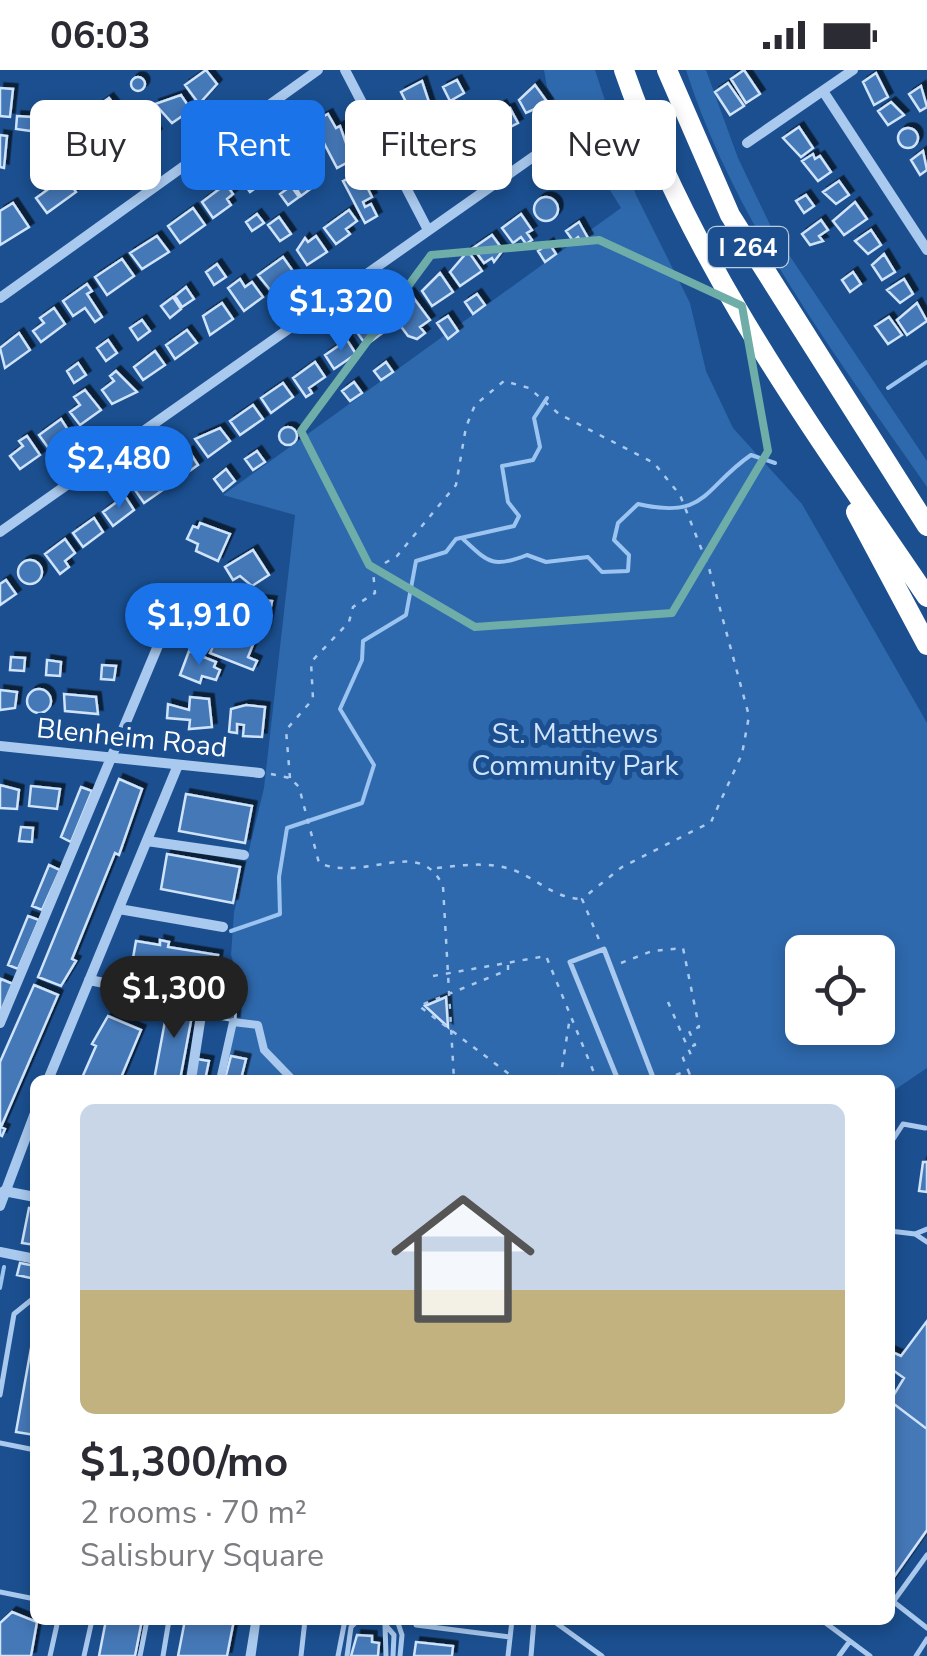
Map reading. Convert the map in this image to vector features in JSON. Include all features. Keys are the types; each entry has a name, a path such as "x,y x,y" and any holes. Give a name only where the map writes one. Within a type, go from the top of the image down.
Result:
{"highway":[{"name":"I 264","path":"624,70 655,152 702,249 802,413 927,597"},
{"name":"I 264","path":"668,70 730,215 927,526"},
{"path":"854,411 927,512"},
{"path":"802,413 927,644"}],"street":[{"path":"0,298 318,70"},
{"path":"345,70 428,230"},
{"path":"747,143 853,70"},
{"path":"823,91 927,250"},
{"path":"0,532 532,157"},
{"path":"0,1023 170,617 177,612"},
{"name":"Blenheim Road","path":"0,746 261,773"},
{"path":"50,1075 178,765"},
{"path":"147,841 244,855"},
{"path":"119,909 223,927"},
{"path":"90,980 203,1002 191,1075"},
{"path":"221,1075 233,1022 258,1026 264,1050 289,1075"},
{"path":"0,1206 30,1126"},
{"path":"4,1191 30,1196"},
{"path":"0,1252 30,1257"}],"lane":[{"path":"616,1075 570,962 604,949 652,1075"},
{"path":"895,1136 903,1124 925,1128"},
{"path":"895,1232 915,1234 927,1230"},
{"path":"915,1234 927,1242"},
{"path":"0,1395 14,1314 30,1300"},
{"path":"0,1443 30,1449"},
{"path":"895,1596 927,1556"},
{"path":"0,1592 30,1597"},
{"path":"895,1602 927,1628"},
{"path":"50,1656 57,1625"},
{"path":"84,1656 91,1625"},
{"path":"140,1656 146,1625"},
{"path":"163,1656 168,1625"},
{"path":"251,1656 255,1625"},
{"path":"301,1656 305,1625"},
{"path":"338,1656 344,1625"},
{"path":"347,1656 353,1625"},
{"path":"385,1625 394,1635 393,1656"},
{"path":"393,1656 402,1634 398,1625"},
{"path":"416,1625 510,1637"},
{"path":"508,1656 511,1625"},
{"path":"531,1656 534,1625"},
{"path":"559,1625 602,1656"},
{"path":"829,1625 870,1656"},
{"path":"916,1656 927,1639"},
{"path":"839,1656 850,1640"}],"path":[{"path":"504,381 528,388 559,414 654,464 680,495 694,521 749,716 742,754 711,822 622,867 582,899 558,898 516,872 484,864 432,868 418,861 393,861 347,872 319,863 298,787 290,778 286,730 313,699 311,662 349,622 353,607 375,593 373,570 397,556 456,485 466,428 475,405 504,381"},
{"path":"261,773 290,778"},
{"path":"432,868 443,886 454,1075"},
{"path":"582,899 596,932"},
{"path":"611,968 652,952 683,948 699,1027 689,1031 694,1045 687,1048"},
{"path":"433,976 546,956 595,1075"},
{"path":"508,964 508,970 420,1006 510,1075"},
{"path":"668,1002 690,1055 684,1058 690,1075"},
{"path":"561,1075 571,1016"},
{"path":"676,1075 688,1070"}],"highlighted area":[{"path":"599,240 742,306 768,451 672,613 475,627 369,565 301,431 431,255"}],"green space":[{"name":"St. Matthews Community Park","path":"544,70 595,70 605,100 555,100 547,87"},
{"path":"686,70 706,70 738,158 773,231 927,461 927,487 824,338 760,235 707,126"},
{"name":"St. Matthews Community Park","path":"610,190 634,190 690,303 706,371 733,428 802,504 927,723 927,1068 895,1090 895,1075 221,1075 241,986 231,955 234,912 264,788 295,515 223,495 621,208"}],"building":[{"path":"206,70 217,84 203,100 196,100 185,85"},
{"path":"744,70 760,94 746,103 731,79"},
{"path":"876,73 888,97 874,105 863,82"},
{"path":"138,77 145,84 138,91 131,84"},
{"path":"457,80 464,93 450,100 443,87"},
{"path":"422,81 428,100 405,100 401,92"},
{"path":"728,83 744,106 730,115 715,92"},
{"path":"535,85 546,100 532,100 532,110 526,113 519,100"},
{"path":"921,86 927,107 920,111 909,94"},
{"path":"0,88 13,89 10,117 0,116"},
{"path":"181,95 184,100 181,100 181,117 172,123 161,111 161,102"},
{"path":"891,102 904,115 888,125 878,111"},
{"path":"328,114 336,128 340,126 345,140 345,164 337,168 325,145"},
{"path":"17,116 30,117 30,131 16,129"},
{"path":"799,127 813,148 801,157 783,138"},
{"path":"908,128 918,138 908,148 898,138"},
{"path":"0,135 7,136 4,168 0,167"},
{"path":"923,151 927,170 920,175 911,160"},
{"path":"813,154 815,159 820,156 831,172 818,181 802,161"},
{"path":"839,181 849,195 836,204 823,192"},
{"path":"47,190 76,192 47,213 36,198"},
{"path":"218,190 230,190 233,194 227,199 231,205 213,218 202,202"},
{"path":"294,190 299,197 288,205 280,194"},
{"path":"348,190 368,190 372,197 363,202 365,207 371,204 377,216 365,223"},
{"path":"806,195 814,206 804,213 796,201"},
{"path":"546,197 555,200 555,218 546,221 537,218 534,209 537,200"},
{"path":"855,202 867,219 844,235 833,221"},
{"path":"13,203 29,227 0,245 0,211"},
{"path":"193,208 205,225 180,243 168,226"},
{"path":"349,210 357,221 346,229 350,234 336,244 324,228"},
{"path":"257,214 264,223 252,231 246,222"},
{"path":"521,214 532,230 527,233 532,240 526,244 521,237 513,243 502,228"},
{"path":"279,217 291,234 280,241 268,225"},
{"path":"821,220 828,230 819,236 823,241 810,245 802,234"},
{"path":"579,222 588,238 581,242 578,237 573,241 566,231"},
{"path":"871,230 881,245 868,254 855,241"},
{"path":"492,235 503,250 494,262 492,258 484,263 473,248"},
{"path":"157,236 169,252 142,269 130,253"},
{"path":"316,236 327,252 307,265 297,250 305,238 308,242"},
{"path":"549,243 556,254 545,262 538,251"},
{"path":"468,251 482,271 460,286 450,272"},
{"path":"884,254 895,272 882,280 872,265"},
{"path":"283,257 295,274 271,291 258,275"},
{"path":"122,259 134,276 107,295 95,277"},
{"path":"217,264 226,277 214,285 206,272"},
{"path":"853,272 861,284 850,292 842,280"},
{"path":"440,273 453,292 432,306 422,291"},
{"path":"240,279 245,287 252,282 263,297 244,311 228,288"},
{"path":"904,279 913,294 900,303 887,290"},
{"path":"87,284 92,291 87,294 102,317 95,322 85,308 73,316 63,301"},
{"path":"186,287 194,299 182,307 175,296"},
{"path":"410,293 430,320 420,327 425,333 417,339 408,336 388,309"},
{"path":"477,294 485,305 473,314 465,302"},
{"path":"173,297 181,309 170,318 161,306"},
{"path":"222,303 233,319 210,335 203,316"},
{"path":"917,303 927,321 907,335 897,320"},
{"path":"54,308 65,324 41,342 33,331 44,323 40,318"},
{"path":"378,315 388,329 366,345 356,331"},
{"path":"448,316 458,331 448,339 437,323"},
{"path":"889,317 902,335 888,344 875,326"},
{"path":"142,320 150,331 138,340 130,328"},
{"path":"187,330 197,343 175,359 166,345"},
{"path":"19,333 30,350 5,368 0,348"},
{"path":"108,340 117,353 106,361 97,348"},
{"path":"347,340 356,354 334,369 325,355"},
{"path":"155,351 165,365 143,380 134,367"},
{"path":"315,362 325,377 309,388 312,393 306,397 293,378"},
{"path":"386,362 393,372 381,380 374,371"},
{"path":"78,363 86,375 74,383 67,371"},
{"path":"116,371 137,392 112,404 102,390 114,381 110,376"},
{"path":"354,382 362,393 350,401 342,391"},
{"path":"283,383 293,397 271,413 261,398"},
{"path":"85,390 101,410 80,425 70,412 80,405 74,397"},
{"path":"253,405 263,419 240,435 230,421"},
{"path":"61,419 70,433 49,449 39,435"},
{"path":"288,427 297,436 288,445 279,436"},
{"path":"220,428 230,441 208,457 195,439"},
{"path":"27,436 40,455 20,469 10,456 23,446 19,441"},
{"path":"180,451 183,455 189,451 198,465 177,480 167,467"},
{"path":"257,451 265,462 253,470 245,459"},
{"path":"226,469 235,481 223,491 214,479"},
{"path":"157,474 167,487 144,503 135,490"},
{"path":"125,496 134,510 113,526 103,512"},
{"path":"94,518 103,532 83,547 73,533"},
{"path":"200,523 230,534 218,561 196,551 198,544 187,539 193,526 198,528"},
{"path":"65,539 75,553 65,561 69,567 60,574 45,554"},
{"path":"253,550 269,575 252,586 240,576 233,580 225,567"},
{"path":"30,560 42,572 30,584 18,572"},
{"path":"6,580 16,594 0,605 0,584"},
{"path":"241,598 272,601 266,631 241,625"},
{"path":"233,633 254,642 248,657 257,661 253,670 210,653 216,640 229,645"},
{"path":"189,651 216,662 214,667 220,670 216,680 202,676 200,683 180,675"},
{"path":"11,657 25,658 24,671 10,670"},
{"path":"47,660 61,662 60,676 46,675"},
{"path":"102,665 116,666 114,680 101,679"},
{"path":"39,689 51,701 39,713 27,701"},
{"path":"0,690 17,692 15,708 0,710"},
{"path":"64,694 96,697 98,714 65,711"},
{"path":"190,697 209,699 212,727 189,729 190,720 167,718 168,704 189,710"},
{"path":"246,705 265,707 262,737 243,736 244,725 237,724 237,733 229,732 231,709"},
{"path":"119,779 142,789 119,855 115,853 72,959 76,961 61,986 38,977"},
{"path":"0,785 19,790 17,809 0,808"},
{"path":"31,786 60,789 57,809 29,806"},
{"path":"81,787 92,791 71,842 61,837"},
{"path":"186,794 252,806 245,843 179,831"},
{"path":"21,827 33,828 32,842 19,841"},
{"path":"167,854 240,867 233,903 161,889"},
{"path":"49,865 60,870 42,910 32,906"},
{"path":"28,916 39,920 18,969 8,965"},
{"path":"160,940 169,942 168,947 218,955 212,990 154,983 155,979 130,975 136,941 160,945"},
{"path":"1,979 13,984 0,1014 0,983"},
{"path":"34,985 58,995 1,1127 5,1129 2,1136 0,1135 0,1062"},
{"path":"446,997 448,1027 425,1006"},
{"path":"169,1000 194,1005 181,1075 155,1075"},
{"path":"224,1006 236,1008 235,1021 222,1019"},
{"path":"108,1016 141,1030 122,1075 83,1075 96,1046 92,1044"},
{"path":"231,1056 246,1059 242,1075 226,1075"},
{"path":"197,1059 209,1061 206,1075 194,1075"},
{"path":"923,1162 927,1162 927,1192 919,1191"},
{"path":"29,1208 30,1208 30,1244 22,1243"},
{"path":"20,1263 30,1265 30,1278 17,1275"},
{"path":"927,1321 927,1429 895,1405 895,1393 904,1378 895,1372 895,1353 901,1356"},
{"path":"30,1354 30,1434 16,1432"},
{"path":"895,1405 927,1429 927,1530 895,1575"},
{"path":"12,1612 30,1619 30,1625 36,1625 31,1656 0,1656 0,1623"},
{"path":"105,1625 141,1625 135,1656 99,1656"},
{"path":"184,1625 233,1625 227,1656 178,1656"},
{"path":"357,1635 372,1636 372,1642 379,1643 378,1656 351,1656"},
{"path":"416,1642 453,1646 452,1656 414,1656"}],"waterway":[{"path":"888,388 927,362"},
{"path":"231,931 280,914 279,877 287,828 362,803 374,765 340,709 362,660 363,641 406,615 416,561 446,552 456,539 514,526 519,516 508,502 502,466 533,460 540,447 534,418 547,398"},
{"path":"462,538 491,561 506,562 527,555 546,562 588,557 602,572 628,571 629,555 614,540 618,523 638,504 678,508 702,498 751,455 775,463"},
{"path":"0,1288 4,1267"}]}
